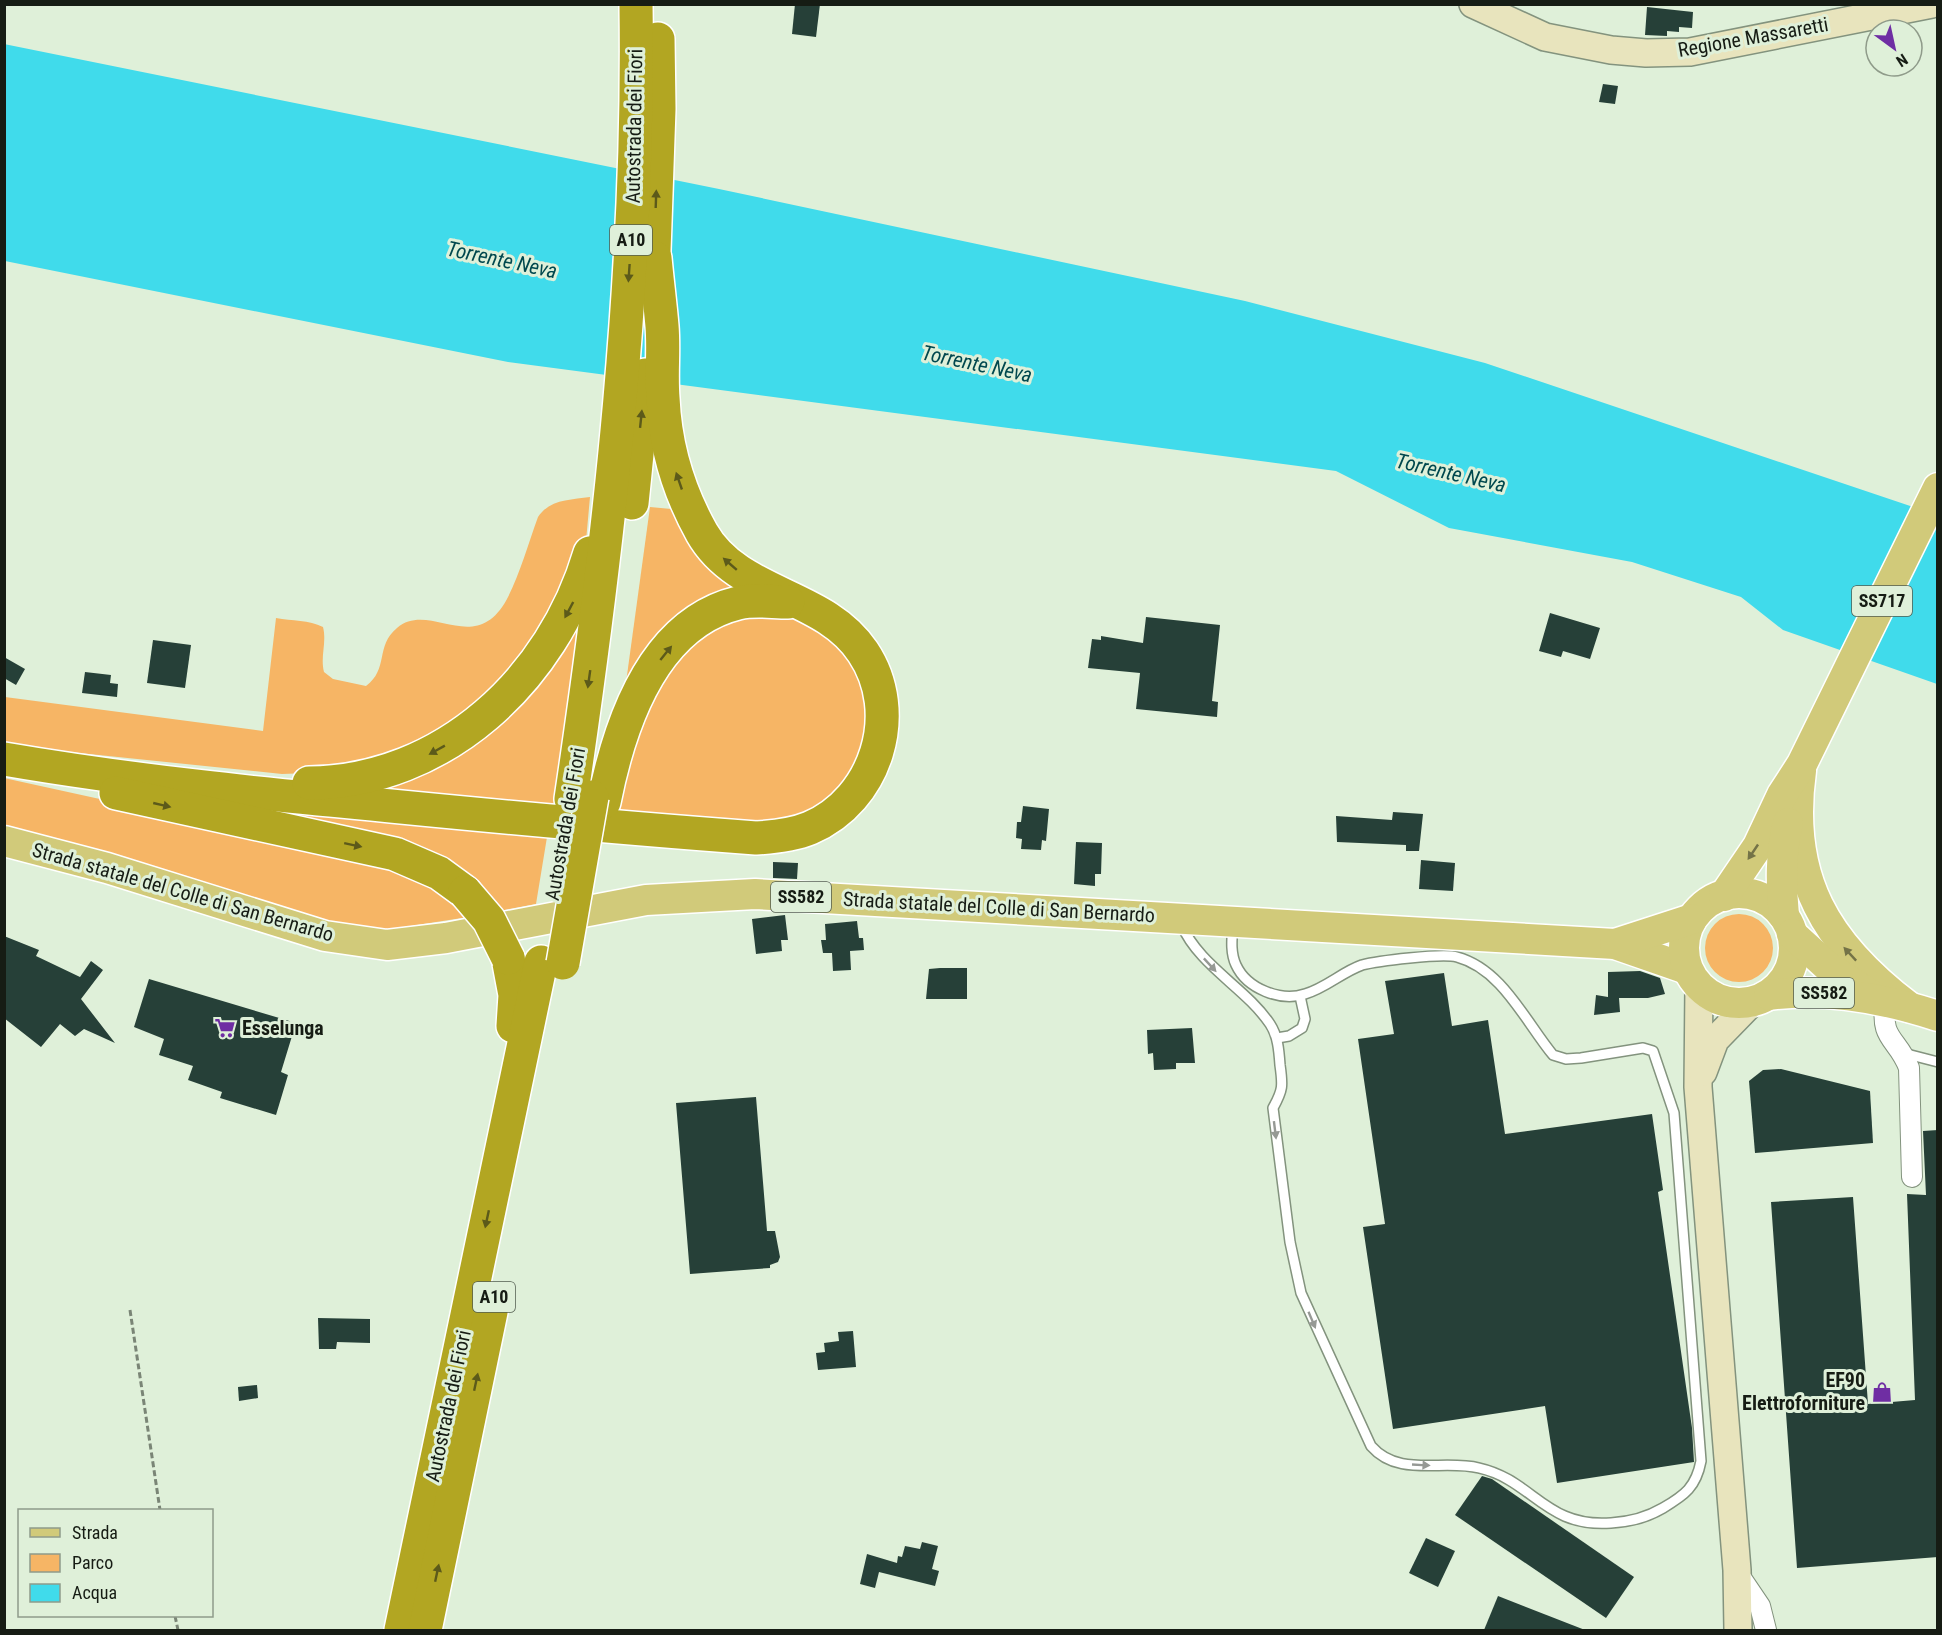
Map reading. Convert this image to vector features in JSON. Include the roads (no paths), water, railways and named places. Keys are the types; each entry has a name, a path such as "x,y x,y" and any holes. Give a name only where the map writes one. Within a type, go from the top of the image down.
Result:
{"highway":[{"name":"Autostrada dei Fiori","path":"624,476 636,4"},
{"name":"Autostrada dei Fiori","path":"401,1630 499,1162 552,963 577,889 589,799 593,647 624,476 655,258 659,109 658,4"},
{"path":"4,759 68,770 232,790 614,828 756,838 802,831 839,810 864,782 879,747 882,710 874,671 854,639 826,616 744,576 729,565 703,535 681,488 665,425 662,327 655,258"},
{"path":"232,790 347,781 392,770 445,745 487,716 524,679 550,643 581,584 624,476"},
{"path":"589,799 618,743 634,700 668,650 684,633 723,608 754,601 799,602"},
{"path":"68,770 120,795 395,854 439,873 465,892 489,920 508,958 515,995 503,1087 499,1162"},
{"name":"Autostrada dei Fiori","path":"425,1630 552,963 589,799"}],"main road":[{"name":"SS717","path":"1788,925 1781,887 1782,849 1800,778 1827,714 1938,488"},
{"name":"SS717","path":"1724,896 1758,846 1782,795 1800,778"},
{"path":"1800,778 1800,848 1812,897 1838,941 1891,1003"},
{"name":"Strada statale del Colle di San Bernardo","path":"4,841 107,868 325,936 387,945 446,938 646,900 755,894 1616,944 1693,978"},
{"path":"1745,893 1761,897 1775,906 1788,925 1794,951 1790,968 1782,983 1761,998 1733,1003 1715,998 1693,978 1683,952 1685,935 1692,919 1701,908 1724,896 1745,893"},
{"name":"Strada statale del Colle di San Bernardo","path":"1616,944 1692,919"},
{"name":"SS582","path":"1788,925 1827,966 1891,1003"},
{"name":"SS582","path":"1761,998 1812,991 1891,1003 1938,1016"}],"street":[{"name":"Regione Massaretti","path":"1473,4 1545,37 1611,50 1646,53 1690,52 1932,4"},
{"path":"1693,978 1698,1087 1737,1570 1738,1630"},
{"path":"1698,1087 1715,1040 1761,998"},
{"path":"1891,1003 1883,1018 1888,1038 1903,1053 1909,1068 1912,1177"},
{"path":"1737,1570 1760,1606 1766,1630"}],"lane":[{"path":"1178,917 1188,939 1212,968 1270,1024 1277,1038 1283,1090 1273,1108 1290,1242 1301,1293 1326,1352 1375,1451 1394,1464 1478,1467 1499,1474 1564,1518 1589,1525 1633,1522 1657,1512 1681,1497 1698,1480 1701,1461 1674,1113 1658,1060 1653,1052 1643,1048 1566,1059 1553,1055 1497,980 1478,964 1454,956 1369,963 1359,966 1319,989 1300,996 1274,996 1244,976 1236,966 1231,950 1233,920"},
{"path":"1277,1038 1289,1036 1302,1028 1305,1019 1300,996"},
{"path":"1903,1053 1938,1062"}],"water":[{"name":"Torrente Neva","path":"4,44 719,189 1245,301 1485,363 1937,515 1937,684 1783,630 1741,597 1632,562 1449,528 1336,471 508,362 5,261"}],"place":[{"name":"Esselunga","path":"225,1028"},
{"name":"EF90 Elettroforniture","path":"1882,1392"}]}
